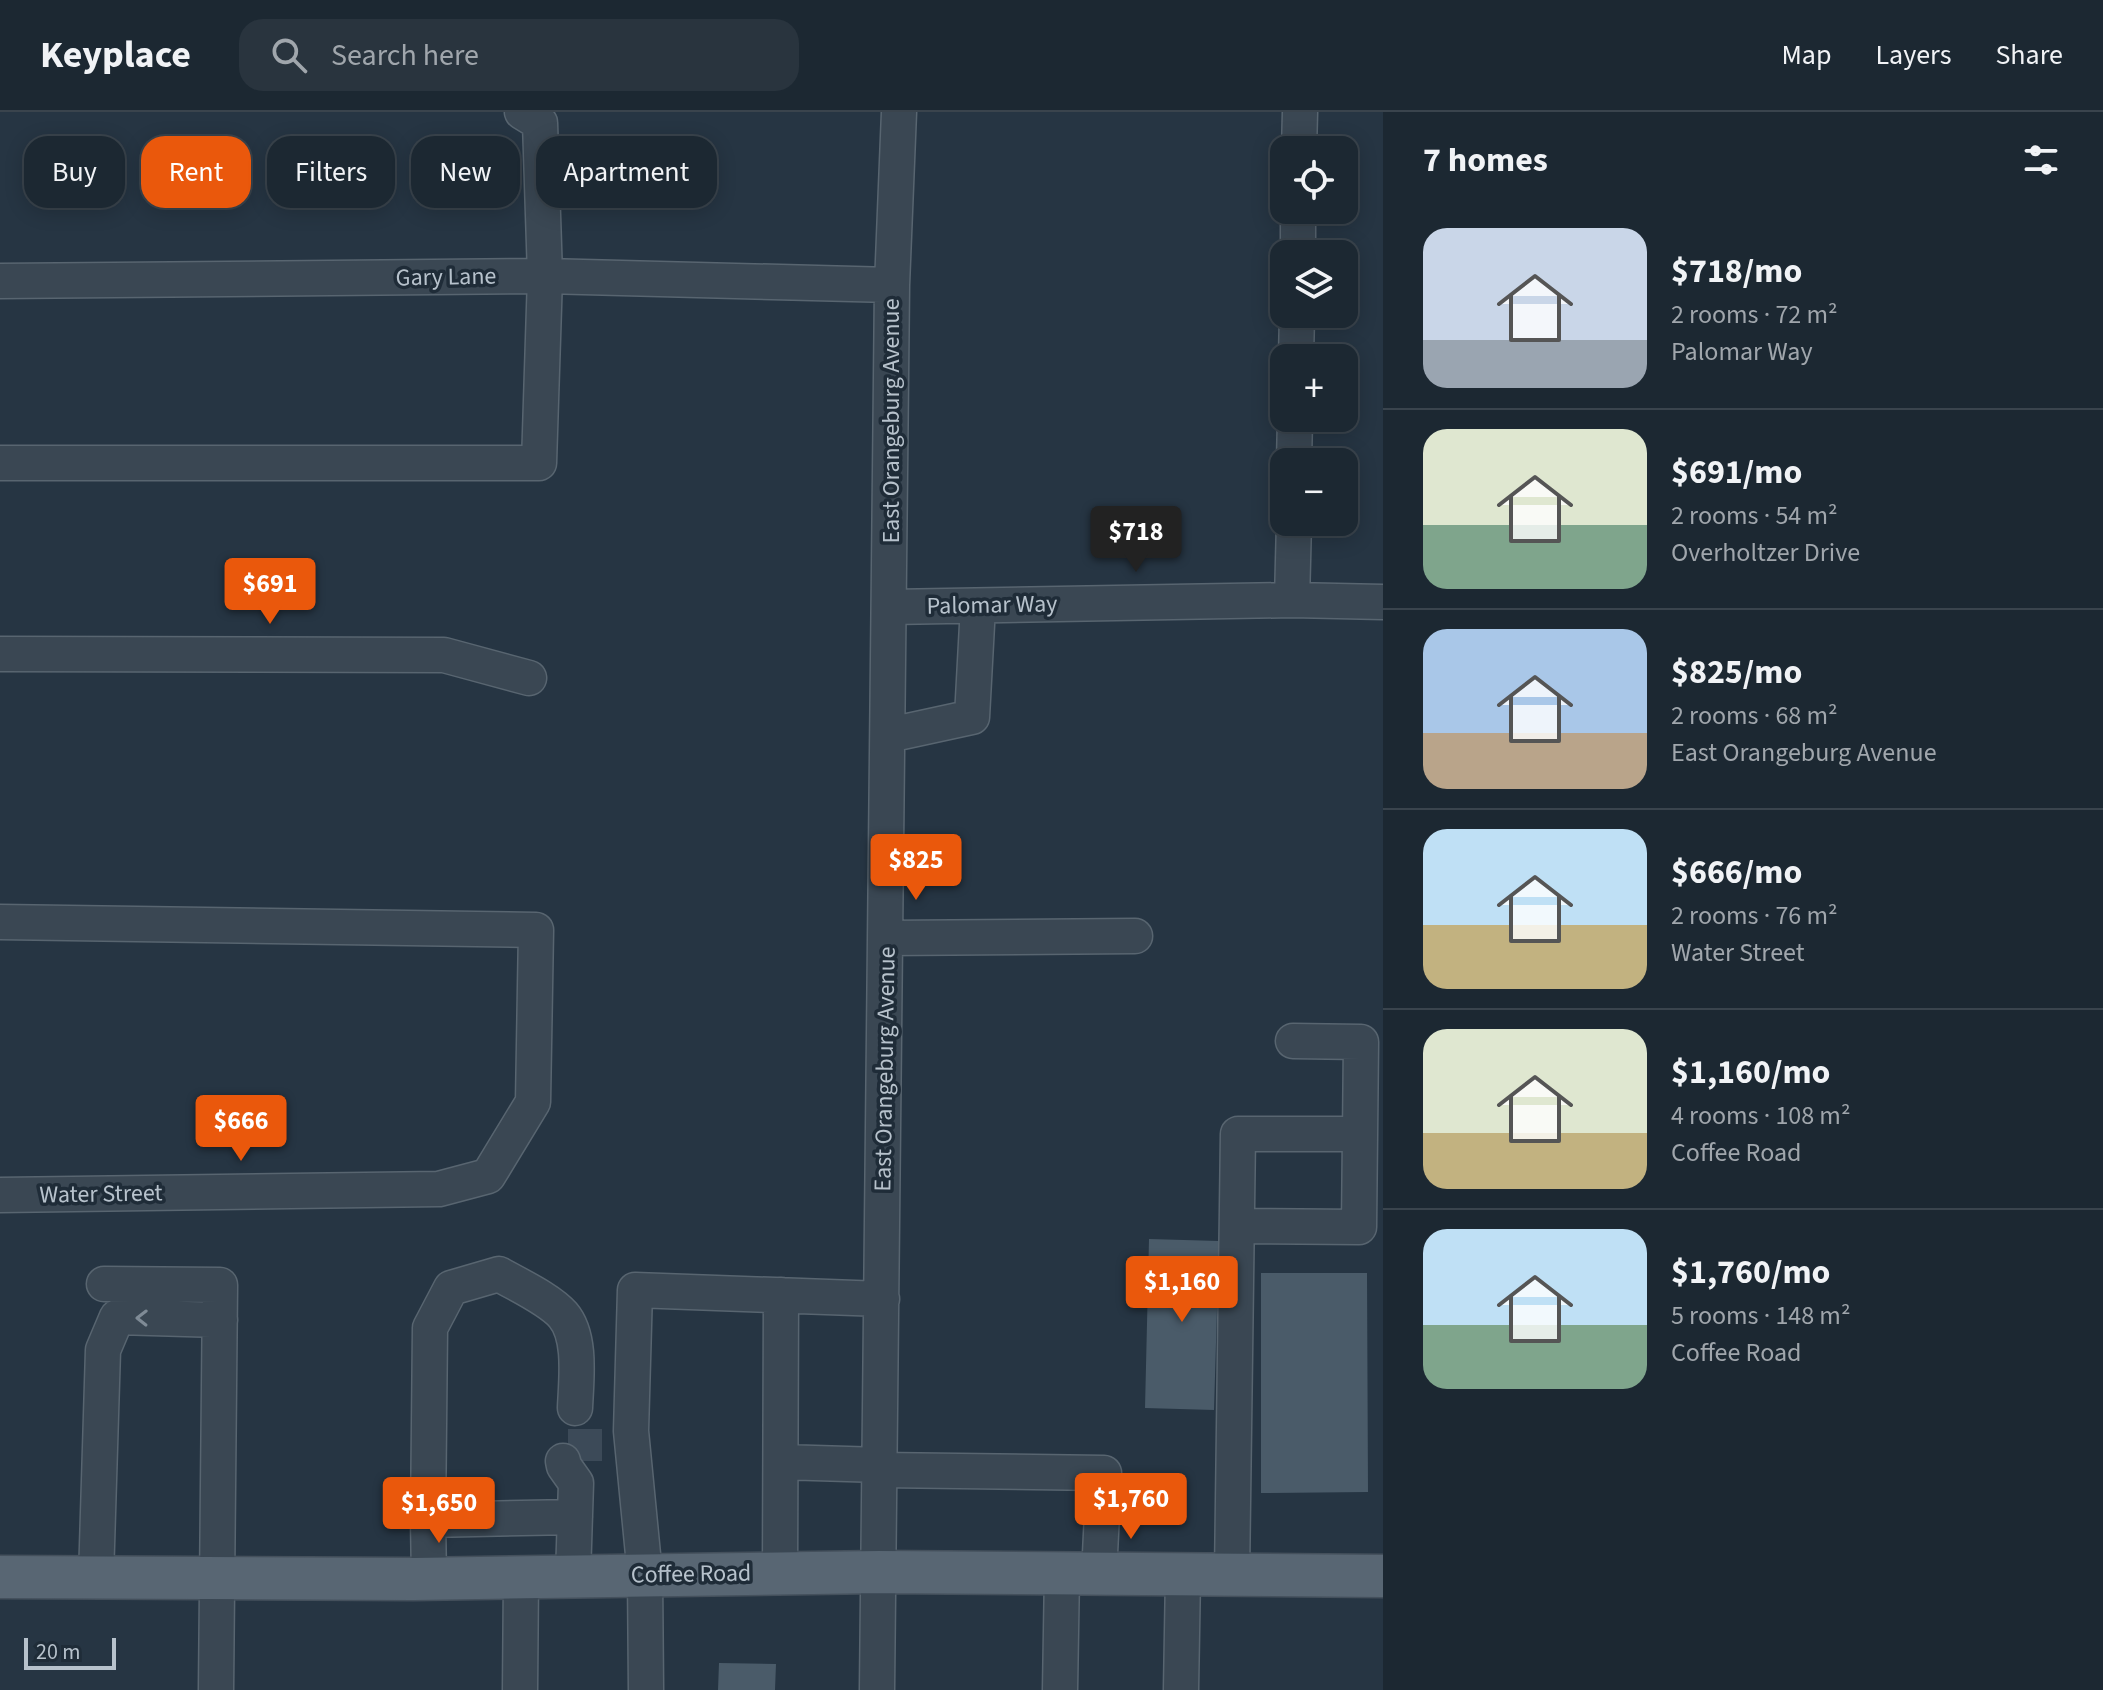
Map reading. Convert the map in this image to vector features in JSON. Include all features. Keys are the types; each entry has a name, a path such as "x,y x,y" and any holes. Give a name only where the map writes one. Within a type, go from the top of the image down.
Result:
{"main road":[{"name":"Coffee Road","path":"0,1577 429,1578 879,1572 1383,1576"}],"street":[{"path":"0,463 539,463 545,276 540,123 522,112"},
{"name":"East Orangeburg Avenue","path":"877,1690 892,285 899,112"},
{"path":"1299,136 1300,112"},
{"name":"Gary Lane","path":"0,281 545,276 892,285"},
{"path":"1292,600 1294,536"},
{"name":"Palomar Way","path":"890,607 1292,600 1383,602"},
{"path":"889,735 972,717 978,606"},
{"path":"0,654 444,655 529,678"},
{"name":"Water Street","path":"0,922 536,930 533,1102 488,1176 439,1189 0,1195"},
{"path":"886,938 1135,936"},
{"path":"1237,1226 1359,1227 1361,1042 1293,1041"},
{"path":"1232,1575 1238,1134 1360,1134"},
{"path":"429,1578 430,1328 451,1288 499,1274 536,1295 564,1316 576,1347 573,1576"},
{"path":"104,1284 220,1285 216,1690"},
{"path":"646,1690 645,1575 631,1431 635,1290 882,1299"},
{"path":"780,1573 781,1295"},
{"path":"96,1578 103,1350 117,1317 220,1320"},
{"path":"781,1462 880,1468 1104,1473 1080,1574 1060,1690"},
{"path":"428,1520 575,1517"},
{"path":"1181,1690 1183,1575"},
{"path":"520,1690 521,1577"}],"building":[{"path":"1149,1239 1219,1241 1214,1410 1145,1408"},
{"path":"1261,1273 1367,1273 1368,1492 1261,1493"},
{"path":"719,1663 776,1664 775,1690 718,1690"}],"tunnel":[{"path":"585,1429 585,1461"}]}
